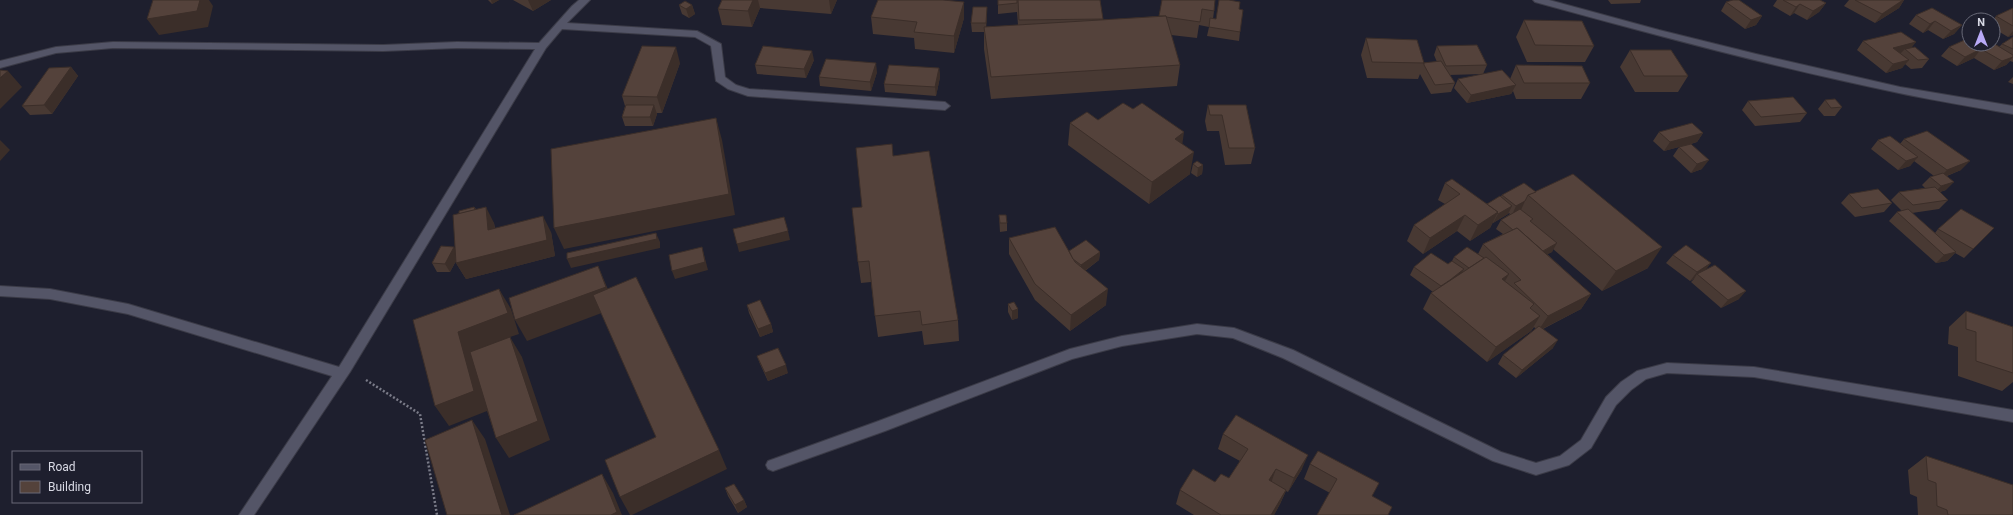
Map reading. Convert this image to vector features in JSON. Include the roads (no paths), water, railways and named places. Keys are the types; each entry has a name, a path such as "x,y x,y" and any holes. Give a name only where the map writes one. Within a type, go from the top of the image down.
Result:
{"street":[{"path":"246,515 343,370 542,46 558,26 585,0"},
{"path":"1538,0 1658,33 1764,59 1900,90 2013,110"},
{"path":"558,26 697,34 716,44 720,79 732,87 748,92 946,106"},
{"path":"0,65 26,56 73,46 113,45 383,48 457,44 542,46"},
{"path":"0,291 50,294 128,309 343,370"},
{"path":"773,464 880,426 1070,354 1122,341 1197,329 1234,333 1288,354 1498,457 1536,469 1564,461 1586,444 1611,401 1626,386 1642,375 1667,368 1754,372 2013,416"}]}
